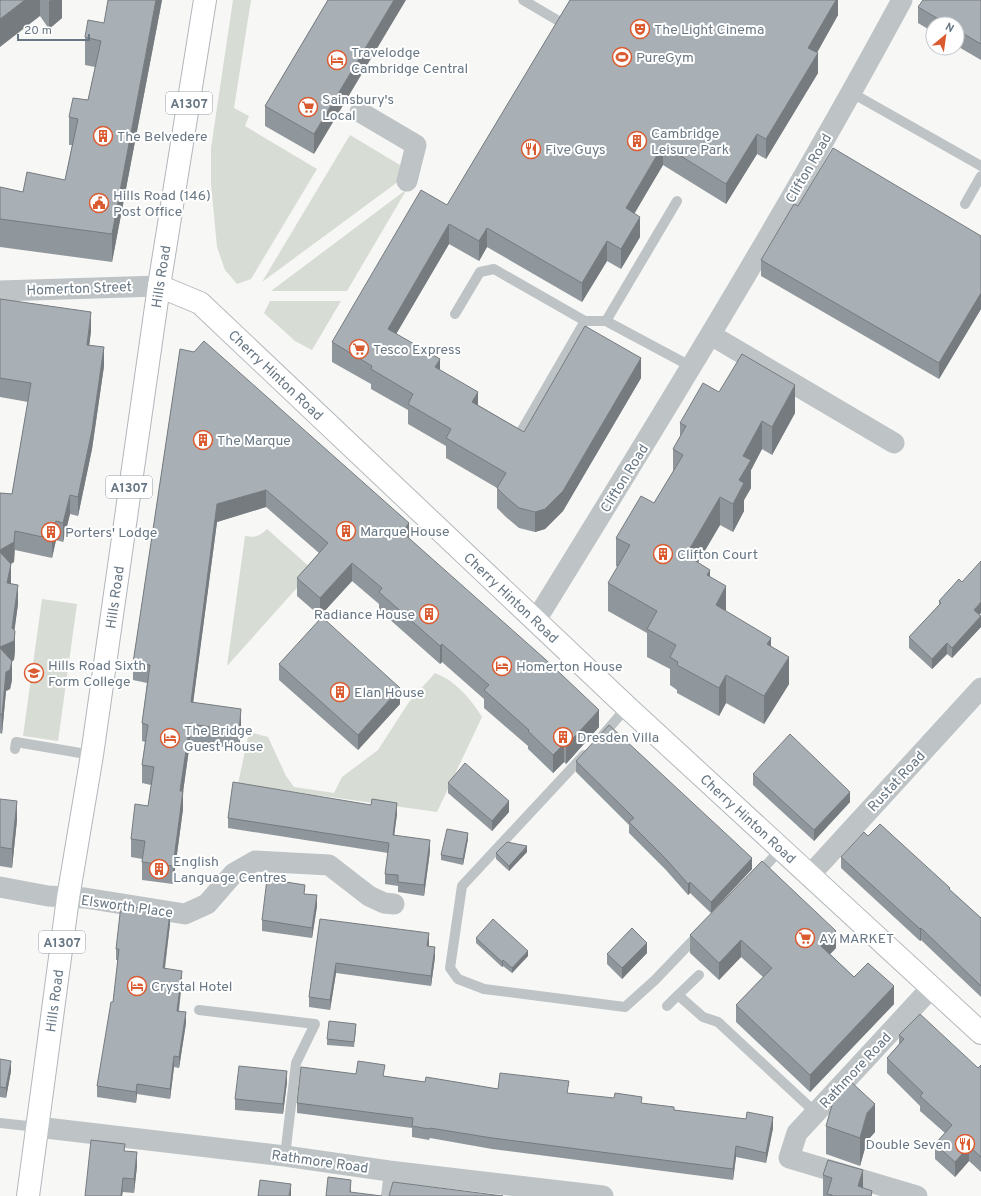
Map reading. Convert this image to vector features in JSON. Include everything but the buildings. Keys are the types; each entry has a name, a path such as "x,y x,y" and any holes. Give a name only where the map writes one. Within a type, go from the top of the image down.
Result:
{"main road":[{"name":"Hills Road","path":"28,1196 68,898 92,755 159,286 205,0"},
{"name":"Cherry Hinton Road","path":"159,286 200,303 628,707 981,1034"}],"street":[{"name":"Clifton Road","path":"536,620 711,335 852,93 902,0"},
{"path":"360,112 416,145 407,181"},
{"name":"Homerton Street","path":"0,291 159,286"},
{"path":"711,335 894,443"},
{"name":"Rustat Road","path":"810,875 981,688"},
{"name":"Elsworth Place","path":"0,887 68,898 85,898 185,914 207,904 234,873 254,861 329,865 370,896 384,903 394,904"},
{"name":"Rathmore Road","path":"917,1196 789,1158 797,1133 932,988"},
{"name":"Rathmore Road","path":"37,1127 286,1156 389,1171 603,1196"}],"lane":[{"path":"523,0 557,20"},
{"path":"852,93 981,166"},
{"path":"965,204 981,176"},
{"path":"606,321 677,201"},
{"path":"456,314 480,272 494,269 585,321 606,321 692,366"},
{"path":"522,430 585,321"},
{"path":"628,707 462,886 450,968 458,979 484,989 625,1007 655,980 705,929"},
{"path":"15,749 16,742 92,755"},
{"path":"748,883 781,849"},
{"path":"667,1006 699,975"},
{"path":"678,995 703,1018 718,1022 816,1113"},
{"path":"199,1010 315,1024 296,1063 286,1156"},
{"path":"0,1122 37,1127"},
{"path":"386,1196 389,1171"}],"shaded area":[{"path":"233,0 251,0 234,108 249,116 245,126 317,169 251,279 237,284 225,270 217,247 211,184 211,148"},
{"path":"350,135 400,165 399,181 262,282"},
{"path":"407,189 347,291 271,291"},
{"path":"270,301 341,301 312,350 295,341 264,313"},
{"path":"267,529 313,570 227,666 245,536 257,536"},
{"path":"42,599 77,604 58,741 23,736"},
{"path":"435,673 443,676 456,685 473,703 482,717 437,812 238,784 249,732 268,737 286,776 294,787 334,793 342,777 378,750 409,702"}],"place":[{"name":"The Light Cinema","path":"640,29"},
{"name":"PureGym","path":"622,57"},
{"name":"Travelodge Cambridge Central","path":"337,60"},
{"name":"Sainsbury's Local","path":"308,107"},
{"name":"The Belvedere","path":"103,136"},
{"name":"Cambridge Leisure Park","path":"637,141"},
{"name":"Five Guys","path":"531,149"},
{"name":"Hills Road (146) Post Office","path":"99,203"},
{"name":"Tesco Express","path":"359,349"},
{"name":"The Marque","path":"203,440"},
{"name":"Marque House","path":"346,531"},
{"name":"Porters' Lodge","path":"51,532"},
{"name":"Clifton Court","path":"663,554"},
{"name":"Radiance House","path":"429,614"},
{"name":"Homerton House","path":"502,666"},
{"name":"Hills Road Sixth Form College","path":"34,673"},
{"name":"Elan House","path":"340,692"},
{"name":"Dresden Villa","path":"563,737"},
{"name":"The Bridge Guest House","path":"170,738"},
{"name":"English Language Centres","path":"159,869"},
{"name":"AY MARKET","path":"805,938"},
{"name":"Crystal Hotel","path":"137,986"},
{"name":"Double Seven","path":"965,1144"}]}
